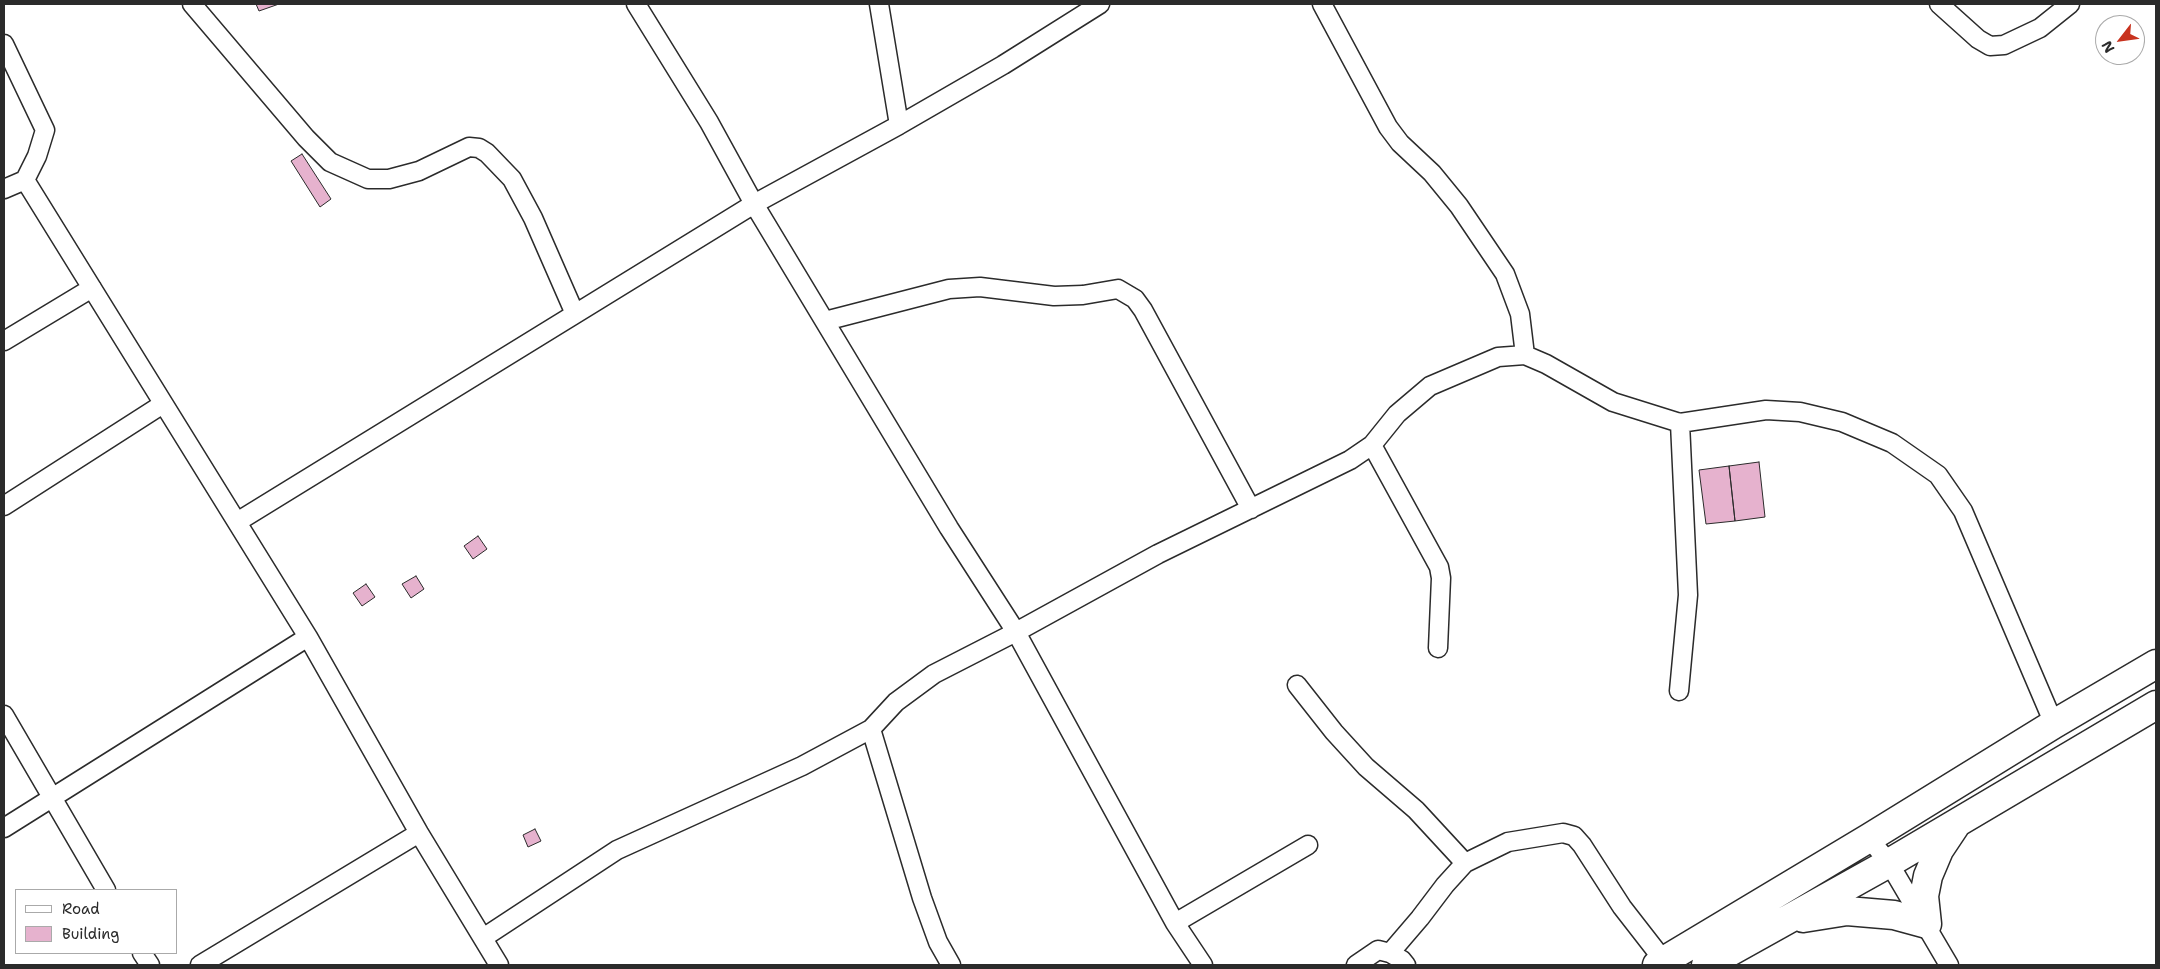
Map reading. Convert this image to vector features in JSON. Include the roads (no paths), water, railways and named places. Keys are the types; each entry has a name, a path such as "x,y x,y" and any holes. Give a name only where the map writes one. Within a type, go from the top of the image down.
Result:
{"main road":[{"path":"1660,963 2156,664"},
{"path":"1706,965 1889,863 2156,705"},
{"path":"1784,921 1847,911 1894,915 1927,924 1924,896 1928,876 1939,850 1957,823"}],"street":[{"path":"192,4 306,138 330,162 368,179 389,179 418,171 469,148 479,148 487,153 512,180 533,218 575,314"},
{"path":"636,4 709,122 754,204 949,528 1016,632 1175,922 1203,965"},
{"path":"879,4 899,125"},
{"path":"1322,4 1388,127 1400,143 1432,173 1459,206 1505,274 1520,314 1525,355"},
{"path":"1939,4 1978,39 1990,46 2004,45 2040,28 2070,4"},
{"path":"237,522 754,204 899,125 1003,65 1096,5"},
{"path":"4,44 45,130 37,156 25,180 4,188"},
{"path":"25,180 308,637 419,833 499,965"},
{"path":"824,321 949,289 980,287 1054,296 1084,295 1118,289 1136,300 1143,310 1251,509"},
{"path":"4,341 92,288"},
{"path":"483,938 617,850 802,766 871,728 896,702 934,674 1016,632 1158,554 1350,460 1372,445 1397,414 1430,386 1498,357 1525,355 1546,364 1613,402 1680,423 1766,410 1800,412 1842,422 1892,443 1938,476 1963,511 2054,724"},
{"path":"4,506 163,404"},
{"path":"1679,691 1688,596 1680,423"},
{"path":"1372,445 1439,567 1441,578 1438,648"},
{"path":"4,828 308,637"},
{"path":"1297,685 1334,732 1366,767 1416,810 1465,863"},
{"path":"4,715 105,889"},
{"path":"871,728 922,898 938,942 951,965"},
{"path":"200,965 419,833"},
{"path":"1390,952 1420,918 1445,884 1465,863 1508,842 1563,833 1574,836 1582,845 1660,963"},
{"path":"1869,838 1889,863 1927,924 1949,965"},
{"path":"1175,922 1308,845"},
{"path":"1356,965 1378,950 1390,952 1406,965"},
{"path":"143,954 150,965"}]}
